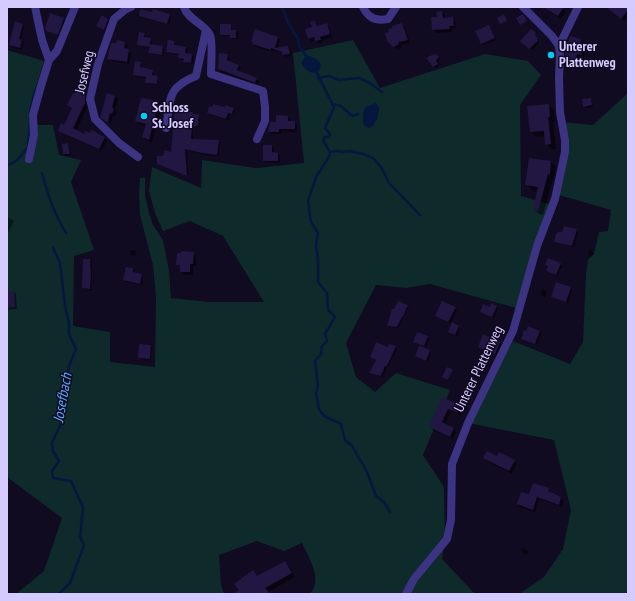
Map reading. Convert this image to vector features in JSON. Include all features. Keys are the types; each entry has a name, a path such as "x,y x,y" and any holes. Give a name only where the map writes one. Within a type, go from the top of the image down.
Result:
{"street":[{"path":"36,7 42,40 49,60"},
{"path":"29,159 34,135 33,115 40,86 49,60 57,51 75,7"},
{"name":"Josefweg","path":"131,7 126,9 114,19 98,64 90,100 95,119 119,143 138,158"},
{"path":"184,7 186,13 206,30 211,37 211,74 263,91 265,121 256,139"},
{"path":"363,7 370,18 379,21 388,19 396,7"},
{"path":"523,7 552,36 559,46"},
{"name":"Unterer Plattenweg","path":"406,594 414,579 446,539 451,520 452,464 468,423 513,331 537,246 555,199 565,152 565,140 560,112 559,46 578,7"},
{"path":"166,128 172,92 184,81 196,76 206,30"}],"green space":[{"path":"353,40 380,88 485,54 528,61 541,75 520,105 521,196 549,204 562,169 561,122 593,125 628,93 628,594 519,594 544,577 563,549 571,510 554,440 468,423 513,341 570,364 583,342 586,273 588,260 594,254 599,232 608,231 611,210 559,195 555,196 520,309 430,284 406,288 376,285 346,343 356,377 375,392 396,373 450,390 423,455 444,487 445,540 442,559 475,594 310,594 314,588 315,582 314,568 302,543 284,551 257,541 219,555 221,585 224,594 16,594 44,571 62,518 7,477 7,50 44,61 33,97 31,125 53,125 59,155 81,160 71,182 94,250 74,256 73,326 110,332 110,362 155,367 156,297 153,265 140,215 140,178 145,178 145,195 149,213 153,225 163,240 169,271 171,298 209,302 264,302 223,236 190,221 163,231 155,213 149,191 152,167 201,188 202,160 256,168 304,163 293,53","holes":["379,107 377,119 364,126 363,113"]}],"water":[{"path":"306,55 318,60 321,64 319,71 312,73 305,69 301,63"},
{"path":"376,103 379,107 376,119 374,125 369,128 364,126 363,113 365,107"}],"building":[{"path":"543,7 564,7 558,16"},
{"path":"606,7 628,7 628,10 621,19"},
{"path":"140,9 152,12 153,9 170,14 167,24 139,16"},
{"path":"442,11 443,18 453,17 454,26 449,26 450,29 432,30 431,17 437,17 436,12"},
{"path":"50,13 64,18 58,35 46,31 45,28"},
{"path":"504,14 507,21 500,24 497,18"},
{"path":"523,14 527,21 520,25 516,18"},
{"path":"102,15 108,19 104,30 96,26"},
{"path":"15,21 23,24 19,39 22,40 20,48 9,45"},
{"path":"315,21 317,26 327,23 330,34 320,37 321,40 315,41 314,37 308,39 305,29 312,27 310,22"},
{"path":"402,23 408,40 399,42 398,45 393,47 387,41 385,33 389,32 388,29 392,28 392,26"},
{"path":"220,24 231,24 231,30 236,30 236,38 230,38 230,35 220,35"},
{"path":"489,25 495,38 481,44 475,31"},
{"path":"255,29 278,37 275,48 288,46 290,54 282,55 282,52 252,44 253,42 251,42"},
{"path":"531,29 536,33 535,35 538,38 538,41 529,49 520,41"},
{"path":"139,32 145,33 144,37 151,38 149,47 137,45"},
{"path":"570,36 581,39 580,46 583,47 581,55 577,54 575,62 565,60 565,54"},
{"path":"117,40 125,42 124,48 129,49 127,62 107,59 111,43 116,43"},
{"path":"168,40 174,41 174,45 186,47 185,53 192,54 191,63 183,62 184,59 178,58 179,54 166,52"},
{"path":"150,44 163,46 162,55 148,53"},
{"path":"219,53 228,54 227,60 239,65 237,70 257,78 255,83 218,69"},
{"path":"434,54 439,56 436,61 438,64 433,67 426,58"},
{"path":"135,61 141,62 140,67 153,70 152,75 158,76 157,84 145,83 146,77 133,75"},
{"path":"78,87 86,91 85,103 73,128 84,134 85,131 90,133 91,130 105,137 99,149 58,131 61,123 64,125 72,108 67,105"},
{"path":"107,93 115,96 112,108 114,108 112,114 110,113 108,122 100,117"},
{"name":"Schloss St. Josef","path":"141,98 159,101 149,140 142,137 146,124 135,121"},
{"path":"591,98 592,105 583,107 582,99"},
{"path":"213,104 225,107 225,105 234,108 232,114 228,113 226,119 207,113 209,106 212,107"},
{"path":"549,104 550,117 548,117 551,144 545,145 544,131 530,132 527,106"},
{"path":"175,105 181,105 181,109 187,110 187,112 199,114 198,126 192,126 191,139 219,140 217,155 185,149 187,176 157,164 157,156 163,156 165,150 171,152"},
{"path":"276,115 288,116 288,121 295,121 295,129 279,129 279,132 268,132 270,122 276,122"},
{"path":"68,143 70,154 63,154 62,144"},
{"path":"263,145 272,145 272,152 278,153 278,161 263,161"},
{"path":"529,158 551,161 550,174 548,174 538,211 533,209 538,187 525,185"},
{"path":"564,226 577,229 572,246 554,242 556,234 558,232 562,232"},
{"path":"181,251 194,252 193,264 190,264 190,272 180,272 180,265 176,265 177,253 181,253"},
{"path":"548,258 561,263 556,275 546,271 548,266 545,265"},
{"path":"83,259 90,259 90,289 82,288"},
{"path":"126,267 133,268 133,272 142,274 140,284 123,280"},
{"path":"556,282 571,287 566,302 551,297"},
{"path":"14,291 15,307 7,308 7,292"},
{"path":"398,301 408,305 403,317 397,327 387,326 392,309 394,309"},
{"path":"442,301 456,307 448,322 435,316"},
{"path":"491,303 497,306 492,317 480,312 483,304 490,307"},
{"path":"452,322 459,326 455,335 448,332"},
{"path":"528,326 540,331 535,344 521,339 524,330 526,331"},
{"path":"417,332 428,336 424,346 413,342"},
{"path":"483,334 500,342 495,354 478,347"},
{"path":"376,342 388,347 389,344 396,346 381,376 369,373 376,360 370,357"},
{"path":"139,344 151,345 150,359 138,358"},
{"path":"419,346 430,350 426,361 415,356"},
{"path":"447,367 453,370 447,380 442,377"},
{"path":"442,397 462,406 458,413 448,409 442,422 454,428 450,437 429,427"},
{"path":"487,451 497,456 499,452 515,460 509,471 483,458"},
{"path":"533,483 549,488 548,491 561,497 559,505 537,497 533,510 517,504 521,492 529,494"},
{"path":"285,561 292,573 265,588 270,594 233,594 239,590 234,584 253,570 257,576"}],"waterway":[{"path":"282,7 288,23 298,39 299,46 307,57"},
{"path":"315,70 334,107 325,128 330,134 329,137 325,137 323,140 330,152 330,155 316,177 308,201 311,222 318,233 316,245 318,259 318,282 327,293 328,310 335,317 325,334 327,341 322,346 321,354 315,361 318,386 316,393 319,409 324,416 341,424 345,440 352,446 367,472 376,496 384,502 390,512"},
{"path":"318,78 329,76 339,80 359,78 370,83 382,92"},
{"name":"Josefbach","path":"28,145 32,101 37,86"},
{"path":"333,104 341,106 352,116 358,114"},
{"path":"7,165 16,161 22,156 28,147"},
{"path":"330,152 350,151 373,158 381,167 389,183 420,215"},
{"name":"Josefbach","path":"42,173 52,204 66,233"},
{"name":"Josefbach","path":"53,248 60,263 65,306 69,323 69,334 76,349 69,366 62,406 62,422 52,442 53,451 59,461 52,471 53,478 71,481 83,507 80,537 84,545 70,583 59,594"}],"place":[{"name":"Unterer Plattenweg","path":"551,55"},
{"name":"Schloss St. Josef","path":"144,116"}]}
